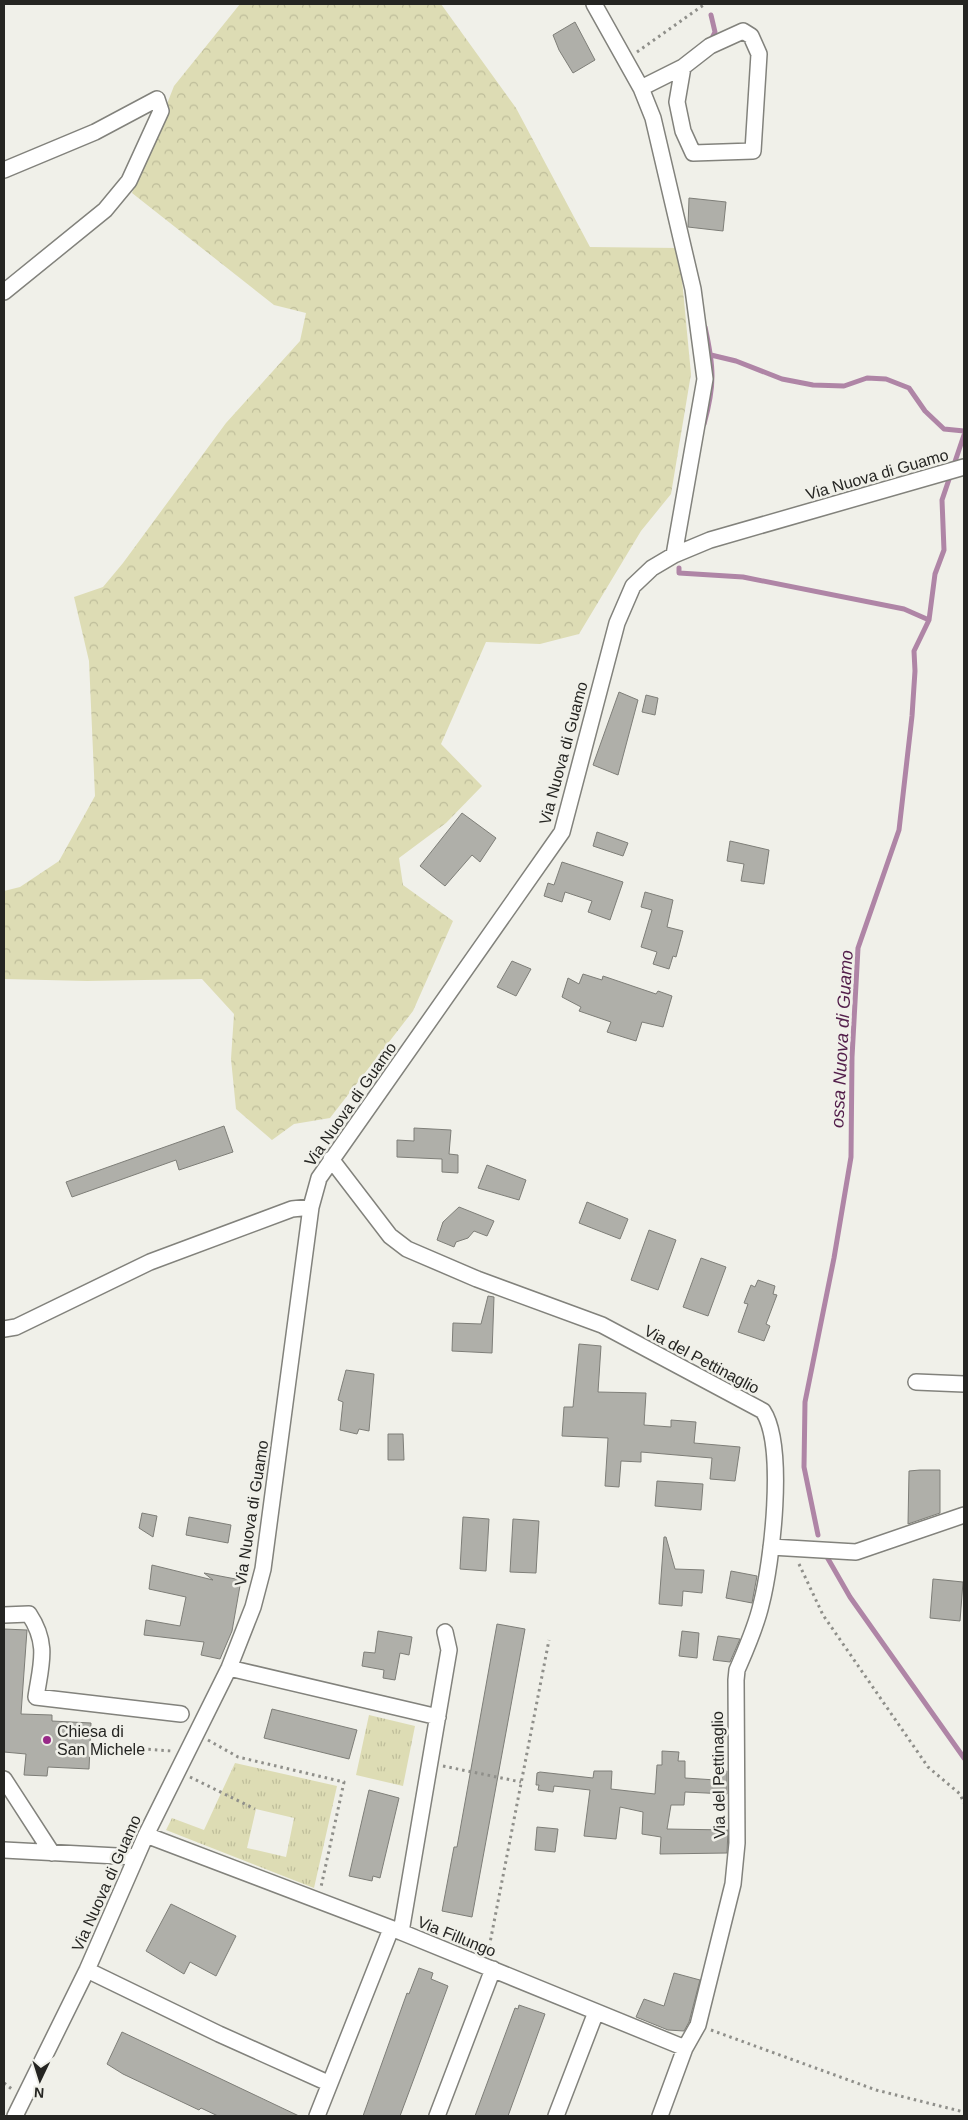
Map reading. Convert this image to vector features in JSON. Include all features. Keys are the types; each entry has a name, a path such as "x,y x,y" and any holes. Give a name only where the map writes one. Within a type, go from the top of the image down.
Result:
{"street":[{"path":"594,4 641,88 653,118 693,289 705,379 674,555"},
{"path":"641,88 683,67 710,46 743,31 751,36 759,54 754,151 693,153 683,131 677,102 683,67"},
{"path":"4,170 96,132 157,100 160,111 129,181 105,210 4,292"},
{"name":"Via Nuova di Guamo","path":"15,2116 87,1970 146,1835 229,1668 253,1607 263,1569 311,1208 319,1178 562,832 617,623 633,586 652,568 674,555 710,540 963,468"},
{"name":"Via del Pettinaglio","path":"331,1159 390,1236 407,1249 477,1279 602,1325 763,1412 770,1422 774,1442 772,1547 762,1604 737,1670 735,1694 737,1843 733,1884 698,2025 685,2048"},
{"path":"4,1329 16,1327 150,1262 292,1209 311,1208"},
{"path":"916,1382 964,1384"},
{"path":"772,1547 856,1552 964,1515"},
{"path":"4,1615 29,1614 38,1628 44,1650 36,1696 181,1714"},
{"path":"317,2116 328,2083 396,1931 430,1764 449,1650 445,1632"},
{"path":"229,1668 438,1717"},
{"path":"4,1779 52,1853"},
{"name":"Via Fillungo","path":"146,1835 489,1967 685,2048"},
{"path":"4,1850 136,1857"},
{"path":"437,2116 489,1967"},
{"path":"87,1970 219,2034 328,2083"},
{"path":"556,2116 596,2012"},
{"path":"660,2116 685,2048"}],"path":[{"path":"626,60 705,4"},
{"path":"792,1547 823,1615 928,1767 960,1794 964,1803"},
{"path":"489,1967 521,1782 549,1640"},
{"path":"196,1734 238,1756 344,1782 318,1900"},
{"path":"90,1745 187,1752"},
{"path":"430,1764 521,1782"},
{"path":"175,1776 189,1777 256,1809"},
{"path":"698,2025 876,2090 964,2112"}],"green space":[{"path":"240,4 441,4 516,108 590,247 679,248 691,374 671,494 641,531 579,634 540,644 486,642 441,744 482,786 446,823 399,858 403,885 453,921 413,1011 330,1118 294,1124 272,1140 236,1109 231,1059 234,1014 202,979 87,981 4,979 4,891 20,887 59,861 95,796 89,661 74,597 103,587 123,563 226,423 300,341 306,313 274,305 132,193 174,86"},
{"path":"369,1715 415,1726 403,1786 356,1775"},
{"path":"235,1763 337,1786 314,1888 166,1830 172,1818 204,1830","holes":["256,1809 294,1818 286,1857 247,1848"]}],"building":[{"path":"575,22 595,60 573,73 559,50 553,35"},
{"path":"689,198 726,202 723,231 688,227"},
{"path":"619,692 638,700 618,775 593,765"},
{"path":"646,695 658,698 655,715 642,712"},
{"path":"462,813 496,838 480,862 472,855 445,886 420,866"},
{"path":"597,832 628,843 623,856 593,846"},
{"path":"730,841 769,850 764,884 741,881 744,864 727,861"},
{"path":"562,862 623,882 610,920 588,912 592,901 565,892 562,902 544,896 548,883 554,885"},
{"path":"645,892 673,900 667,927 683,931 676,957 673,956 669,969 653,964 657,952 641,947 652,910 641,907"},
{"path":"512,961 531,969 516,996 497,987"},
{"path":"583,974 602,980 603,976 656,994 658,991 672,996 663,1027 642,1022 636,1041 607,1032 611,1022 579,1011 581,1007 562,997 568,978 579,984"},
{"path":"224,1126 233,1152 179,1170 176,1160 72,1197 66,1182"},
{"path":"414,1128 451,1130 449,1154 458,1155 458,1173 442,1172 442,1159 397,1157 397,1140 414,1141"},
{"path":"487,1165 526,1180 519,1200 478,1188"},
{"path":"587,1202 628,1219 620,1239 579,1223"},
{"path":"459,1207 494,1221 487,1236 474,1231 468,1238 456,1242 454,1247 437,1240 443,1222"},
{"path":"649,1230 676,1240 658,1290 631,1280"},
{"path":"701,1258 726,1267 708,1316 683,1307"},
{"path":"758,1280 775,1286 773,1294 777,1295 766,1324 770,1326 764,1341 738,1332 748,1304 744,1303 751,1285 755,1287"},
{"path":"488,1296 494,1297 492,1353 452,1351 453,1323 481,1324"},
{"path":"579,1344 601,1346 598,1392 646,1393 644,1425 671,1427 671,1420 696,1422 694,1443 740,1447 735,1481 710,1479 712,1458 641,1452 641,1462 621,1461 619,1487 605,1486 608,1438 562,1436 564,1407 573,1407"},
{"path":"346,1370 374,1374 369,1431 359,1429 357,1434 340,1430 343,1402 338,1400"},
{"path":"388,1434 403,1434 404,1460 388,1460"},
{"path":"940,1470 940,1513 908,1524 909,1471"},
{"path":"657,1481 703,1484 701,1510 655,1506"},
{"path":"142,1513 157,1516 153,1537 139,1528"},
{"path":"189,1517 231,1525 228,1543 186,1535"},
{"path":"463,1517 489,1519 486,1571 460,1569"},
{"path":"513,1519 539,1521 536,1573 510,1572"},
{"path":"664,1537 666,1537 675,1569 704,1570 702,1593 683,1591 682,1606 659,1604"},
{"path":"152,1565 213,1580 204,1573 241,1580 232,1631 220,1659 201,1655 204,1642 144,1635 146,1620 180,1626 186,1597 149,1589"},
{"path":"731,1571 757,1576 752,1603 726,1598"},
{"path":"933,1579 963,1582 960,1621 930,1618"},
{"path":"497,1624 525,1629 472,1917 442,1911 454,1847 457,1847"},
{"name":"Chiesa di San Michele","path":"4,1629 27,1630 21,1714 52,1715 52,1721 91,1723 89,1769 48,1767 47,1776 24,1775 26,1754 4,1752"},
{"path":"378,1631 412,1637 409,1655 400,1653 395,1680 383,1678 384,1670 362,1666 364,1652 375,1653"},
{"path":"682,1631 699,1633 697,1658 679,1656"},
{"path":"718,1636 740,1639 730,1662 713,1660"},
{"path":"272,1709 357,1730 349,1759 264,1738"},
{"path":"662,1751 679,1752 678,1761 685,1761 685,1778 716,1780 716,1771 727,1771 727,1794 685,1792 684,1805 671,1805 667,1829 728,1830 727,1853 660,1854 661,1837 642,1834 643,1812 620,1807 616,1839 584,1836 590,1790 554,1786 553,1792 538,1790 539,1785 536,1785 537,1773 540,1772 593,1778 594,1771 612,1771 611,1789 655,1794 657,1765 662,1765"},
{"path":"369,1790 399,1798 380,1878 373,1876 372,1881 349,1876"},
{"path":"537,1827 558,1829 555,1852 535,1850"},
{"path":"171,1904 236,1936 216,1976 190,1962 184,1974 146,1951"},
{"path":"419,1968 433,1973 431,1979 448,1986 400,2116 363,2116 407,1993 409,1994"},
{"path":"674,1973 700,1980 689,2022 684,2031 668,2030 636,2017 644,1999 664,2006"},
{"path":"519,2005 545,2014 508,2116 475,2116 515,2008 518,2009"},
{"path":"122,2032 299,2116 218,2116 201,2108 199,2110 123,2074 107,2064"}],"waterway":[{"path":"710,42 715,32 711,15"},
{"path":"704,424 712,387 712,365 705,327"},
{"path":"711,355 736,361 782,379 813,385 844,386 867,378 886,379 909,388 925,411 944,429 964,431"},
{"name":"ossa Nuova di Guamo","path":"818,1535 804,1467 805,1402 834,1258 851,1157 852,1057 858,948 899,830 912,716 915,671 914,651 929,620 935,574 944,550 942,500 964,435"},
{"path":"679,568 679,573 743,577 904,609 929,620"},
{"path":"827,1557 850,1597 964,1758"}],"place":[{"name":"Chiesa di San Michele","path":"47,1740"}]}
